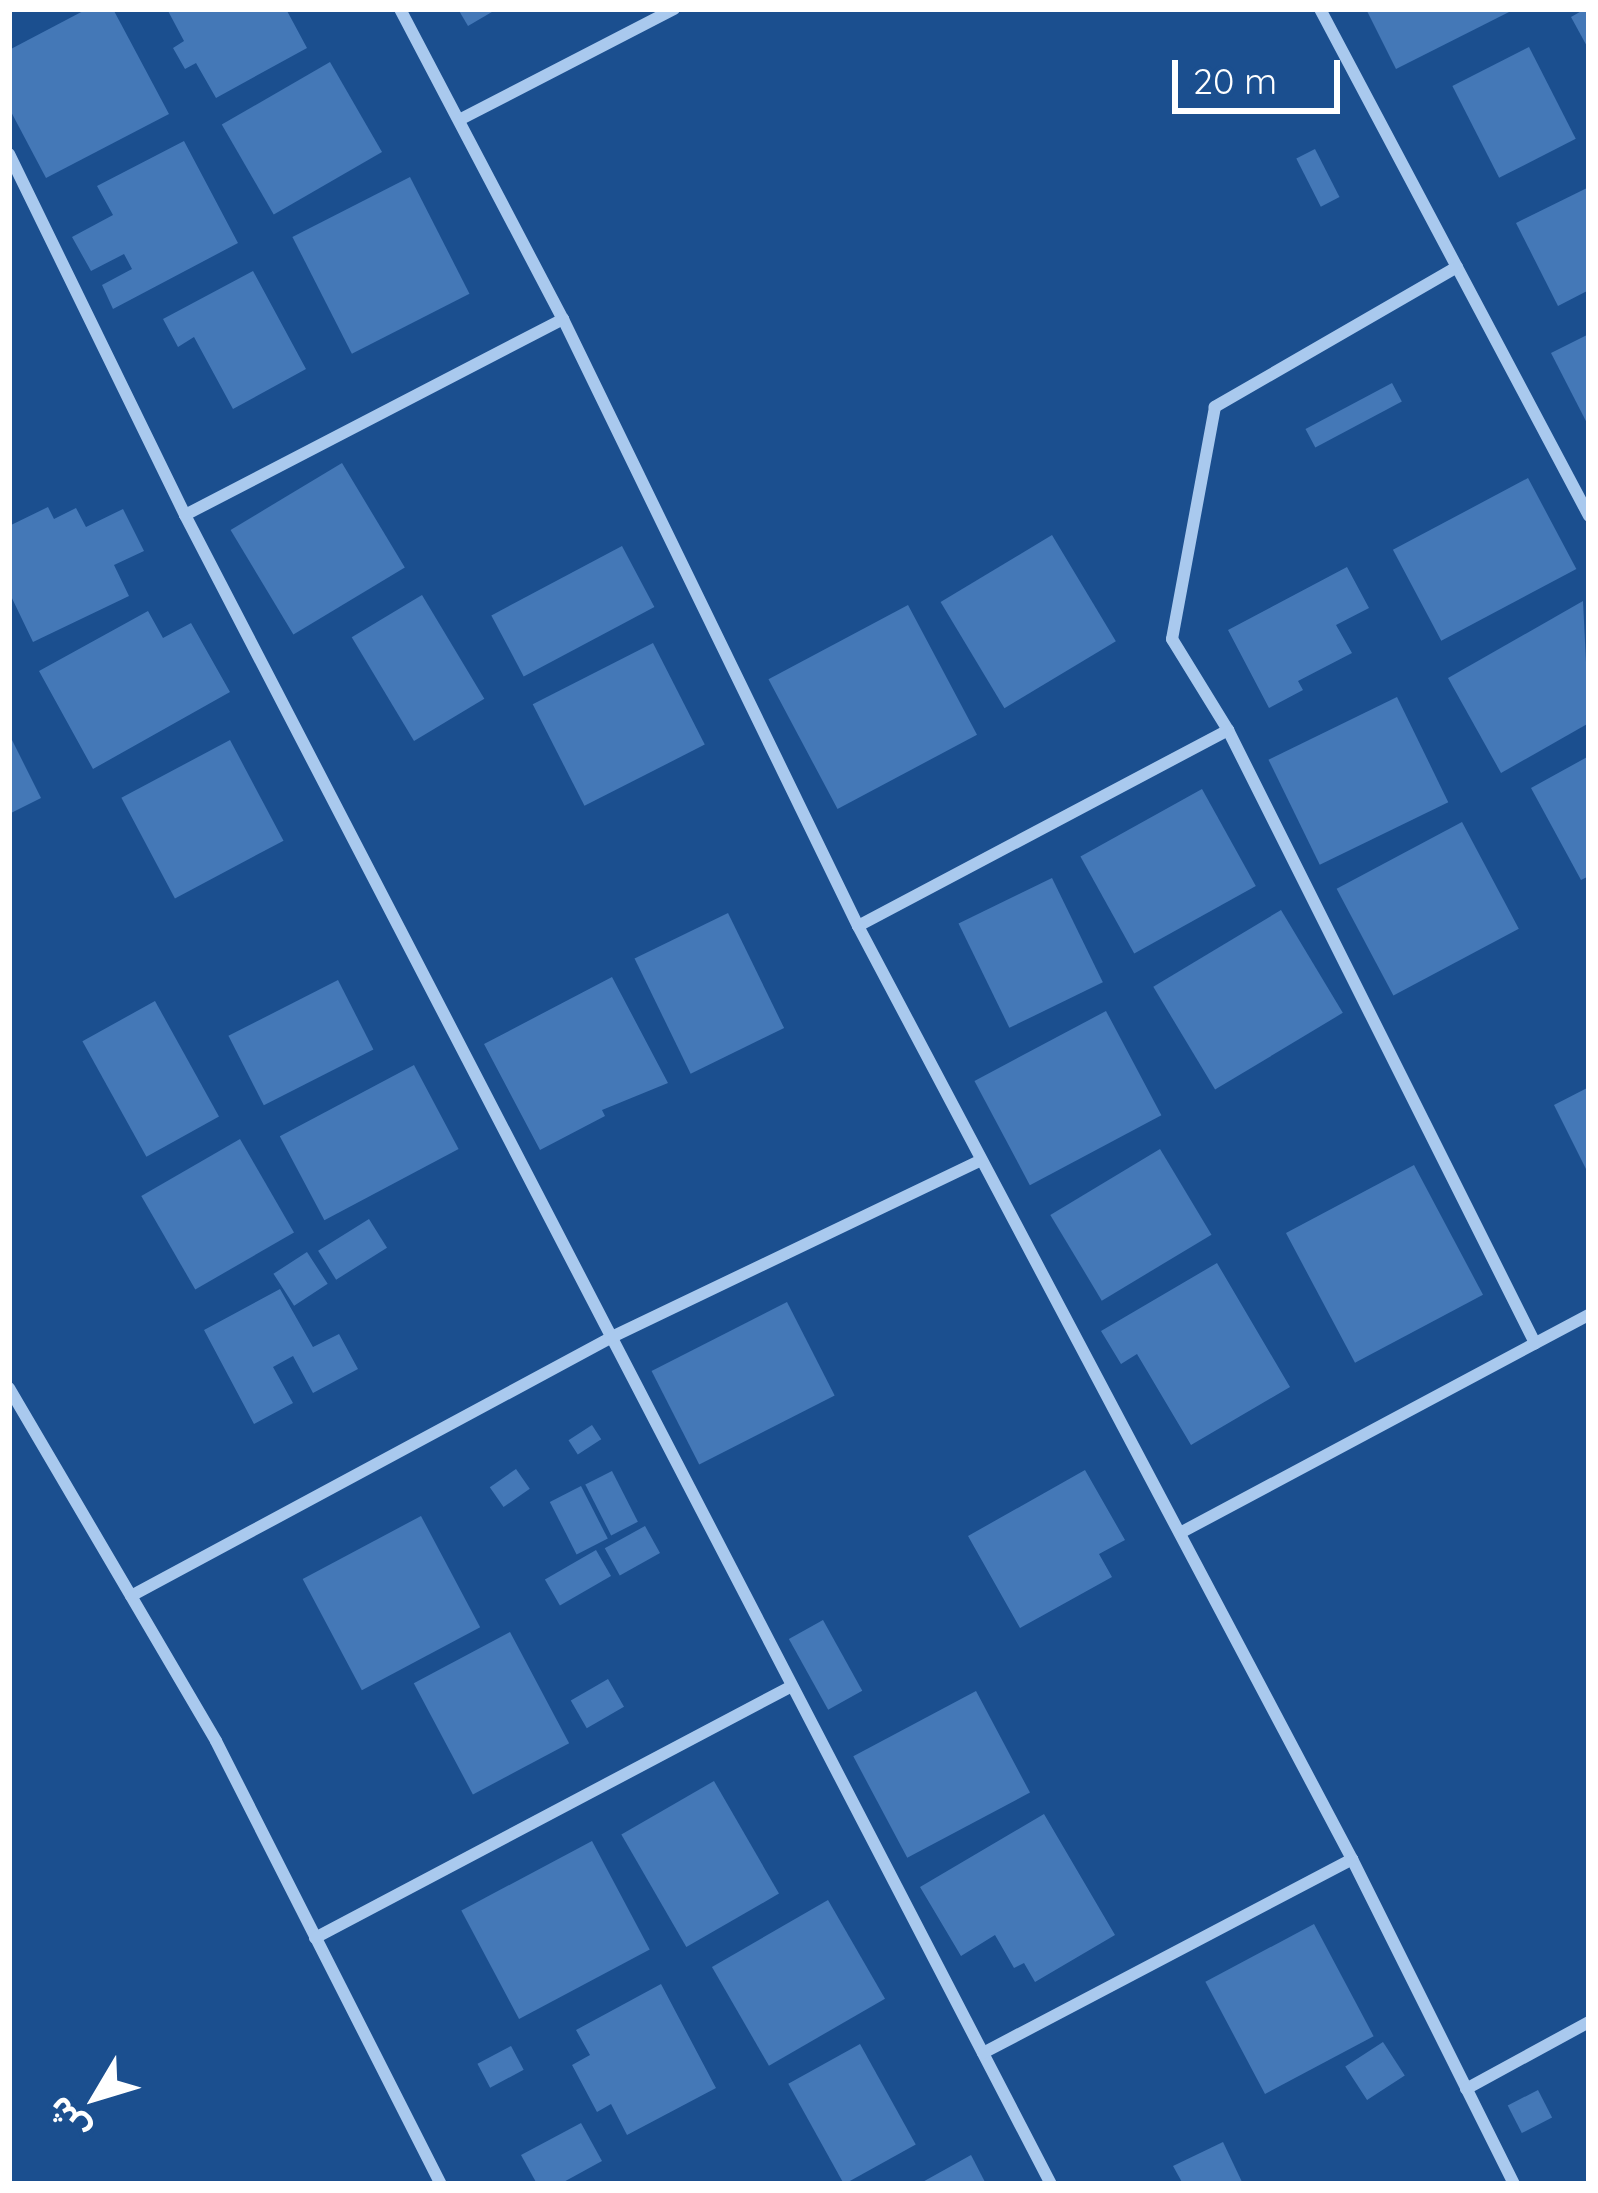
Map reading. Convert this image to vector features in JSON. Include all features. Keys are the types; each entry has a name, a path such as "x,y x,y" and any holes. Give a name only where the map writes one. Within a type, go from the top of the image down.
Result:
{"street":[{"path":"400,9 562,319 858,926 1352,1858 1514,2184"},
{"path":"459,121 674,9"},
{"path":"1320,9 1589,517"},
{"path":"9,154 185,514 1052,2184"},
{"path":"1457,267 1215,407 1172,639 1228,730 1535,1342"},
{"path":"185,514 562,319"},
{"path":"858,926 1228,730"},
{"path":"131,1596 614,1336 980,1161"},
{"path":"1180,1532 1589,1315"},
{"path":"9,1388 216,1741 441,2184"},
{"path":"316,1939 792,1686"},
{"path":"983,2053 1352,1858"},
{"path":"1466,2089 1589,2022"}],"building":[{"path":"87,9 113,9 169,114 46,178 9,108 9,50"},
{"path":"167,9 286,9 307,48 216,98 196,63 185,69 173,48 184,41"},
{"path":"458,9 497,9 468,26"},
{"path":"1366,9 1515,9 1396,69"},
{"path":"1589,9 1589,50 1571,17"},
{"path":"1529,47 1576,139 1499,178 1452,86"},
{"path":"330,62 382,152 274,215 222,124"},
{"path":"184,141 238,243 113,309 102,285 132,269 124,254 91,271 72,237 113,215 97,186"},
{"path":"1315,149 1340,197 1321,207 1296,159"},
{"path":"410,177 469,294 352,354 292,237"},
{"path":"1589,187 1589,290 1558,306 1516,223"},
{"path":"253,271 306,369 233,409 194,337 178,347 163,319"},
{"path":"1589,334 1589,427 1551,353"},
{"path":"1392,383 1402,402 1315,448 1305,429"},
{"path":"342,463 405,568 293,635 231,530"},
{"path":"1528,478 1576,569 1441,641 1393,550"},
{"path":"48,507 54,519 76,508 86,527 123,509 144,551 114,565 129,596 33,642 9,592 9,526"},
{"path":"1052,535 1116,641 1004,708 941,602"},
{"path":"622,546 654,607 524,676 491,615"},
{"path":"1347,567 1369,608 1336,625 1352,653 1298,681 1303,690 1269,708 1228,630"},
{"path":"422,595 484,699 414,741 352,637"},
{"path":"1583,601 1589,723 1501,773 1448,678"},
{"path":"908,605 977,735 838,809 768,679"},
{"path":"148,611 163,638 191,623 230,692 93,769 39,671"},
{"path":"653,643 705,745 584,806 533,704"},
{"path":"1397,697 1448,802 1320,865 1268,760"},
{"path":"9,734 41,798 9,814"},
{"path":"230,740 284,841 175,898 121,798"},
{"path":"1589,756 1589,876 1581,880 1531,788"},
{"path":"1202,789 1256,886 1134,953 1080,856"},
{"path":"1462,822 1519,929 1393,996 1337,889"},
{"path":"1052,878 1103,982 1009,1028 959,924"},
{"path":"1281,910 1343,1013 1215,1090 1153,987"},
{"path":"728,913 784,1028 691,1074 635,959"},
{"path":"612,977 668,1083 602,1110 605,1116 540,1150 484,1044"},
{"path":"338,980 373,1049 264,1105 228,1036"},
{"path":"155,1001 219,1116 146,1157 82,1041"},
{"path":"1106,1011 1161,1115 1030,1185 974,1081"},
{"path":"414,1065 459,1149 324,1220 280,1136"},
{"path":"1589,1087 1589,1175 1554,1105"},
{"path":"240,1139 294,1233 195,1290 141,1196"},
{"path":"1160,1149 1212,1235 1102,1301 1050,1215"},
{"path":"1414,1165 1483,1295 1355,1363 1286,1233"},
{"path":"369,1219 387,1248 336,1280 318,1251"},
{"path":"307,1252 328,1284 294,1306 273,1274"},
{"path":"1217,1263 1290,1387 1191,1445 1137,1354 1121,1364 1101,1331"},
{"path":"280,1289 313,1347 339,1334 358,1369 313,1393 293,1356 273,1367 293,1403 254,1424 204,1330"},
{"path":"787,1302 835,1396 699,1465 652,1371"},
{"path":"592,1425 601,1439 578,1455 569,1440"},
{"path":"516,1469 530,1489 504,1507 490,1487"},
{"path":"1085,1470 1125,1540 1099,1554 1112,1577 1020,1628 968,1536"},
{"path":"612,1471 638,1522 611,1535 585,1485"},
{"path":"581,1486 608,1539 577,1554 550,1502"},
{"path":"421,1516 480,1627 362,1690 303,1579"},
{"path":"645,1526 660,1553 620,1575 605,1548"},
{"path":"596,1550 611,1576 560,1605 545,1579"},
{"path":"823,1620 862,1691 828,1710 789,1639"},
{"path":"510,1632 569,1743 473,1794 414,1683"},
{"path":"608,1679 624,1707 587,1728 571,1701"},
{"path":"976,1691 1030,1793 907,1858 853,1756"},
{"path":"714,1781 779,1894 686,1947 621,1835"},
{"path":"1044,1814 1115,1935 1035,1982 1024,1963 1014,1968 995,1935 961,1956 920,1887"},
{"path":"592,1841 650,1950 519,2019 461,1910"},
{"path":"828,1900 885,1999 769,2066 712,1967"},
{"path":"1314,1924 1374,2036 1265,2094 1205,1982"},
{"path":"661,1984 716,2088 627,2135 611,2104 597,2112 572,2065 590,2055 576,2030"},
{"path":"1383,2042 1405,2076 1367,2100 1345,2067"},
{"path":"860,2044 916,2145 844,2184 788,2084"},
{"path":"511,2046 524,2070 490,2088 477,2064"},
{"path":"1538,2090 1552,2118 1522,2133 1508,2105"},
{"path":"581,2123 602,2161 560,2184 537,2184 521,2155"},
{"path":"1223,2142 1243,2184 1183,2184 1173,2166"},
{"path":"971,2155 986,2184 919,2184"}]}
